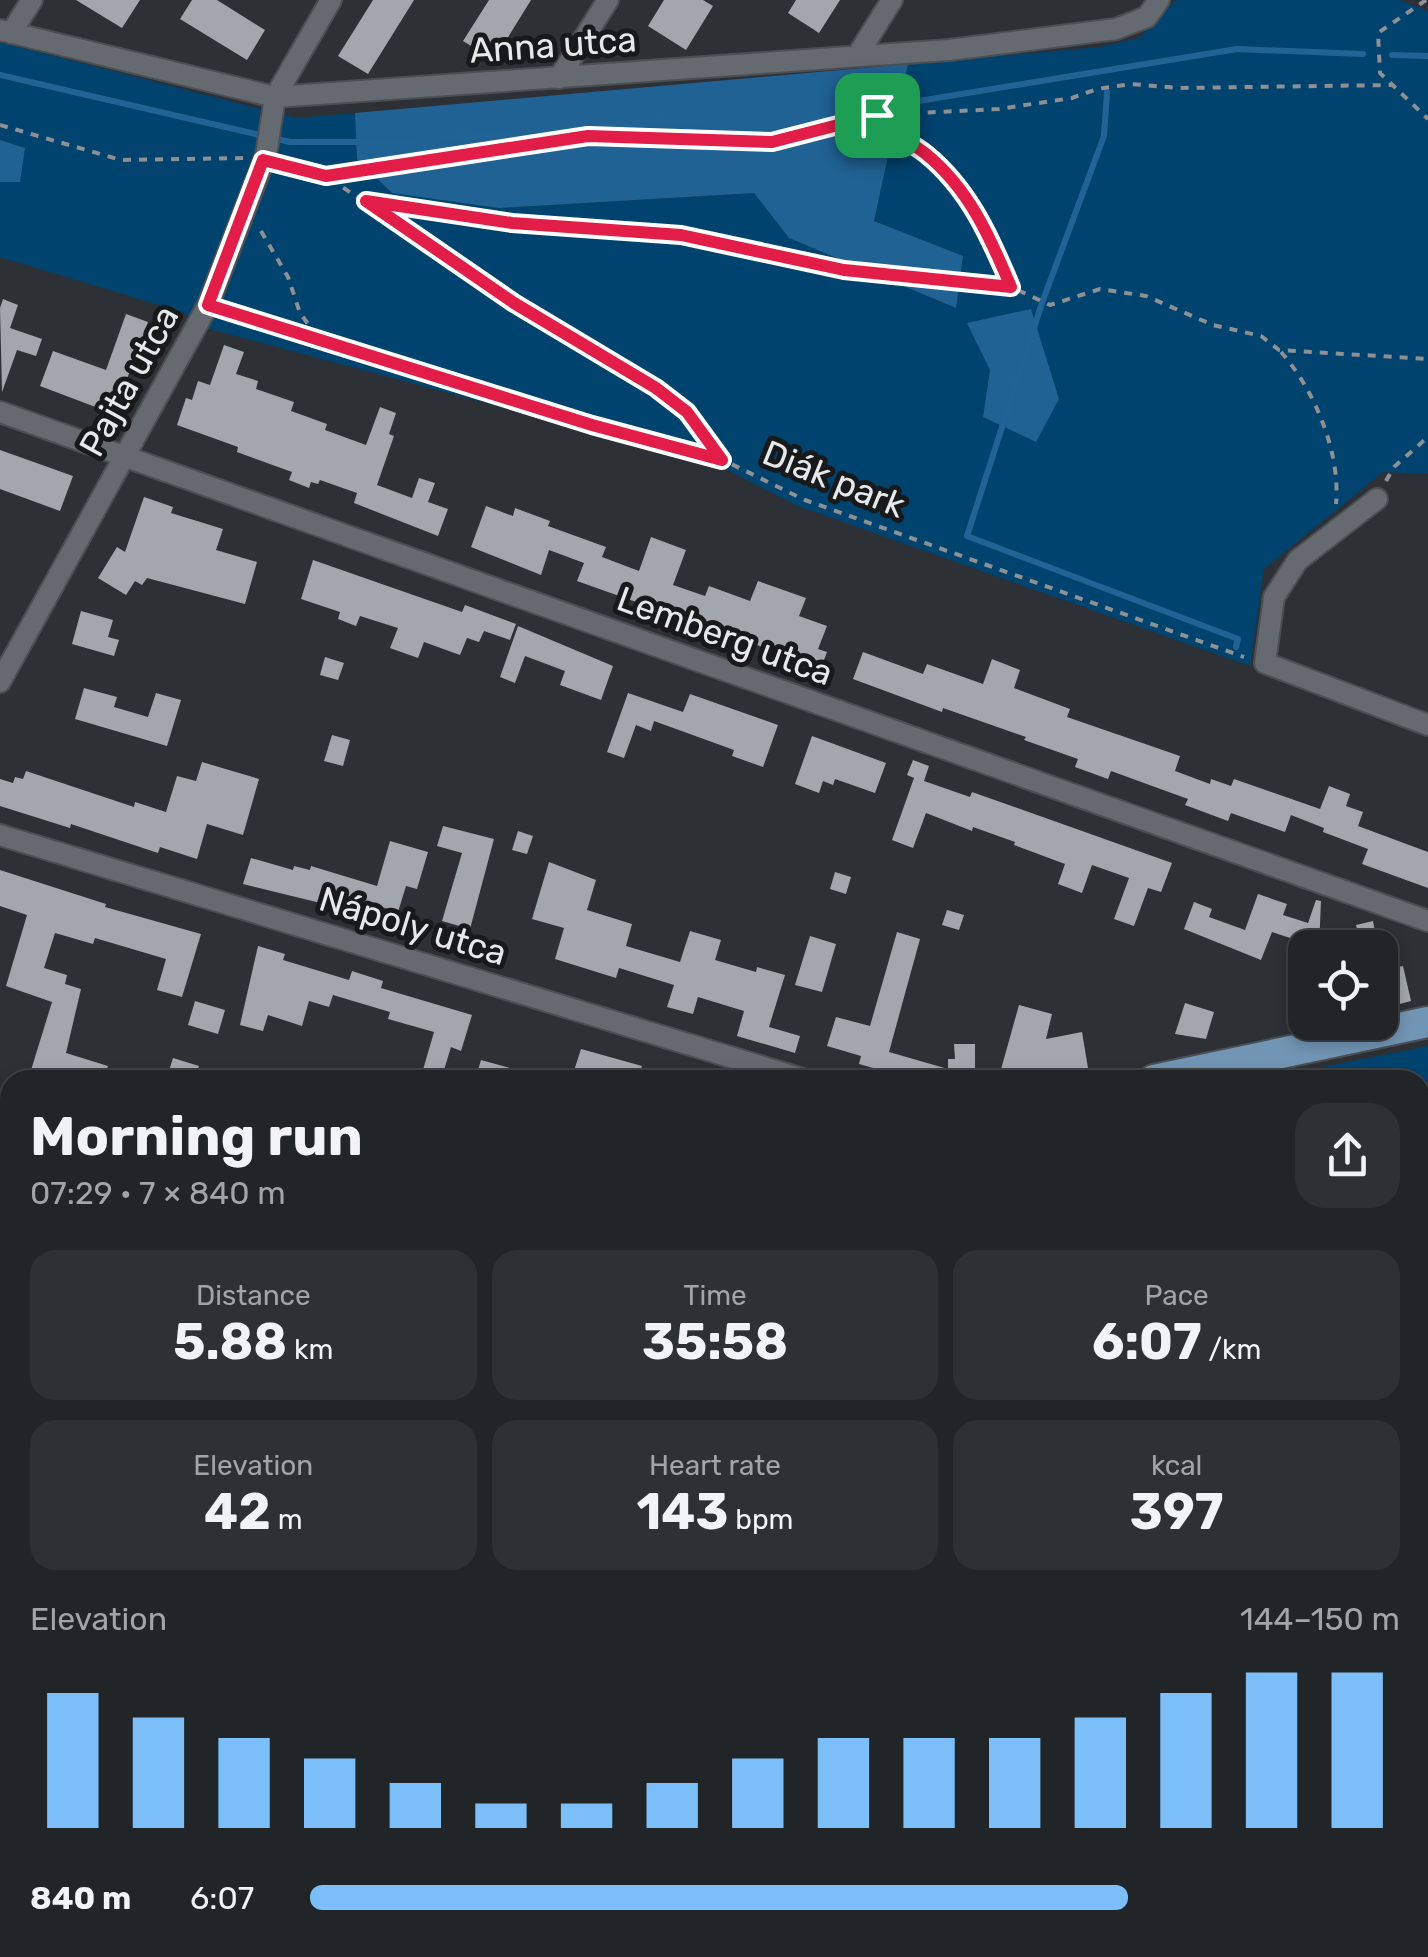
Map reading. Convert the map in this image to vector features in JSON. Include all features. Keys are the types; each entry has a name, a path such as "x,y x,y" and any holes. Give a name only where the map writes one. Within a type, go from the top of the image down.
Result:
{"main road":[{"path":"1201,1070 1428,1022"}],"street":[{"path":"6,31 32,0"},
{"name":"Pajta utca","path":"0,682 208,305 265,158 276,100 331,0"},
{"path":"559,78 608,0"},
{"path":"857,56 892,0"},
{"name":"Anna utca","path":"6,31 276,100 950,50 1116,29 1148,17 1159,0"},
{"name":"Lemberg utca","path":"0,412 1428,921"},
{"path":"1377,499 1298,560 1274,597 1265,663 1428,725"},
{"name":"Nápoly utca","path":"0,835 773,1070"}],"path":[{"path":"1426,0 1378,33 1380,73 1428,118"},
{"path":"857,56 877,115 889,132 925,152 982,218 1011,287"},
{"path":"326,176 588,136 772,142 877,115 1000,109 1131,84 1178,88 1393,85"},
{"path":"0,125 121,160 265,158 326,176 514,303 656,388 687,412 722,460"},
{"path":"366,201 512,223 681,235 844,270 1011,287 1050,305 1100,289 1146,296 1213,325 1261,336 1299,372 1322,425 1338,483 1332,533"},
{"path":"245,213 263,234 288,278 300,313 320,340"},
{"name":"Diák park","path":"208,305 592,425 722,460 805,500 1265,663"},
{"path":"1279,350 1428,359"},
{"path":"1377,499 1394,466 1428,436"}],"shaded area":[{"path":"1176,0 1400,0 1428,11 1428,474 1383,472 1264,569 1250,666 795,505 720,466 210,329 182,312 0,257 0,182 19,182 25,148 0,140 0,42 296,118 355,113 357,159 499,208 754,193 789,238 955,308 963,256 874,221 908,64 1099,47 1139,38","holes":["990,370 1036,442 983,417"]},
{"path":"908,64 874,221 963,256 956,308 789,238 754,193 499,208 392,193 357,159 355,113"},
{"path":"0,140 25,148 20,182 0,182"},
{"path":"1031,309 1059,399 1036,442 983,417 990,370 967,323"},
{"path":"1428,1046 1428,1070 1307,1070"}],"building":[{"path":"76,0 140,0 122,28"},
{"path":"192,0 217,0 265,30 247,60 180,19"},
{"path":"373,0 414,0 368,74 338,56"},
{"path":"489,0 531,0 494,60 463,41"},
{"path":"664,0 703,0 713,6 686,50 648,26"},
{"path":"796,0 840,0 819,33 788,13"},
{"path":"3,299 18,305 10,328 42,339 36,356 17,350 2,392 0,308"},
{"path":"126,314 148,322 114,414 40,386 53,351 106,370"},
{"path":"224,345 244,352 236,374 258,381 256,389 294,402 291,411 327,424 325,430 366,445 380,407 396,413 389,434 394,436 377,485 412,498 419,478 435,483 428,502 448,509 438,536 354,503 357,493 320,480 318,484 311,482 309,488 289,480 292,472 177,425 186,398 192,400 198,381 210,385"},
{"path":"0,450 73,476 60,511 0,489"},
{"path":"144,497 173,507 171,513 223,529 216,550 257,562 245,604 147,578 142,585 135,581 126,595 98,578 117,547 125,552"},
{"path":"486,506 513,516 515,508 550,521 548,526 606,547 602,557 639,571 651,537 686,550 673,585 705,596 709,586 750,601 758,581 806,598 799,616 827,626 818,649 827,652 819,673 797,665 799,660 577,581 584,563 549,550 541,575 471,547"},
{"path":"313,560 462,612 465,605 516,624 510,640 484,631 479,642 467,638 460,655 424,642 418,658 390,648 398,628 360,616 356,626 338,619 340,612 301,599"},
{"path":"81,611 113,620 108,637 119,640 114,656 72,644"},
{"path":"518,626 613,666 601,700 560,685 565,671 525,656 515,683 500,677"},
{"path":"863,652 923,674 927,664 983,684 992,659 1020,670 1014,688 1070,709 1067,717 1180,756 1175,771 1210,784 1211,779 1231,786 1234,779 1320,809 1329,786 1350,794 1346,806 1363,812 1358,826 1428,852 1428,888 1362,864 1368,849 1291,815 1285,832 1231,813 1228,821 1185,805 1188,799 1111,771 1108,779 1075,767 1078,759 1024,740 1026,737 853,679"},
{"path":"325,657 344,663 338,680 320,675"},
{"path":"84,688 117,697 114,707 148,717 156,693 181,700 167,746 75,719"},
{"path":"628,693 683,712 690,694 778,725 763,767 732,756 734,750 654,721 651,731 636,725 624,758 607,752"},
{"path":"332,735 350,740 343,766 324,761"},
{"path":"812,736 886,763 875,793 835,779 833,785 823,781 819,793 795,784"},
{"path":"913,760 929,766 924,781 970,797 972,792 1172,863 1161,892 1148,888 1134,926 1114,919 1129,878 1092,865 1082,893 1058,884 1065,864 1014,845 1015,842 926,813 913,848 892,840 914,778 907,775"},
{"path":"202,762 259,779 243,835 207,824 197,859 160,847 158,853 0,806 0,779 13,783 15,777 23,779 26,771 134,807 135,802 166,812 177,776 196,781"},
{"path":"443,826 494,839 470,929 442,921 462,853 437,846"},
{"path":"518,831 533,836 527,854 512,850"},
{"path":"390,841 428,852 417,889 406,886 398,912 352,898 349,910 243,884 251,858 293,870 294,866 310,870 311,866 377,886"},
{"path":"549,862 596,880 587,910 632,924 626,946 680,962 690,931 721,940 715,960 756,972 757,967 785,975 769,1027 800,1036 795,1053 737,1036 744,1011 698,997 693,1014 667,1007 674,985 619,968 616,978 555,959 564,928 532,919"},
{"path":"0,870 106,904 105,907 201,934 182,997 157,990 166,959 95,938 93,944 55,933 44,968 67,975 65,984 81,989 66,1053 108,1066 107,1070 31,1070 52,1002 6,986 27,915 0,906"},
{"path":"835,872 851,877 846,894 830,889"},
{"path":"1258,894 1287,904 1283,915 1308,923 1316,900 1321,901 1320,930 1288,930 1288,937 1272,932 1261,960 1184,929 1194,902 1212,909 1209,917 1245,930"},
{"path":"947,910 964,915 959,930 942,925"},
{"path":"1373,921 1375,930 1357,930 1356,925"},
{"path":"897,932 920,939 889,1052 948,1069 948,1059 955,1059 954,1044 975,1044 975,1070 880,1070 859,1064 861,1056 827,1046 836,1017 870,1026"},
{"path":"810,936 836,944 822,992 795,985"},
{"path":"258,946 285,954 283,960 349,980 352,971 383,981 381,988 472,1015 461,1051 451,1047 444,1070 423,1070 434,1032 388,1019 390,1012 333,995 329,1007 309,1001 302,1026 268,1015 263,1031 240,1025"},
{"path":"1403,966 1411,1001 1398,1004 1398,967"},
{"path":"195,1001 225,1010 218,1034 188,1025"},
{"path":"1185,1003 1214,1012 1206,1039 1175,1034"},
{"path":"1019,1005 1052,1014 1046,1039 1082,1032 1088,1068 1001,1070"},
{"path":"581,1049 642,1066 641,1070 574,1070"},
{"path":"173,1058 199,1066 198,1070 169,1070"},
{"path":"481,1060 517,1070 478,1070"}],"waterway":[{"path":"882,107 1237,49 1363,54"},
{"path":"1392,55 1428,56"},
{"path":"0,75 290,142 401,142 660,121 750,125 806,122 849,113"},
{"path":"1107,92 1104,136 1042,303 967,536 1238,639 1236,647"}],"route":[{"path":"877,115 889,132 925,152 982,218 1011,287 844,270 681,235 512,223 366,201 514,303 656,388 687,412 722,460 592,425 208,305 263,160 326,176 588,136 772,142 877,115"}]}
